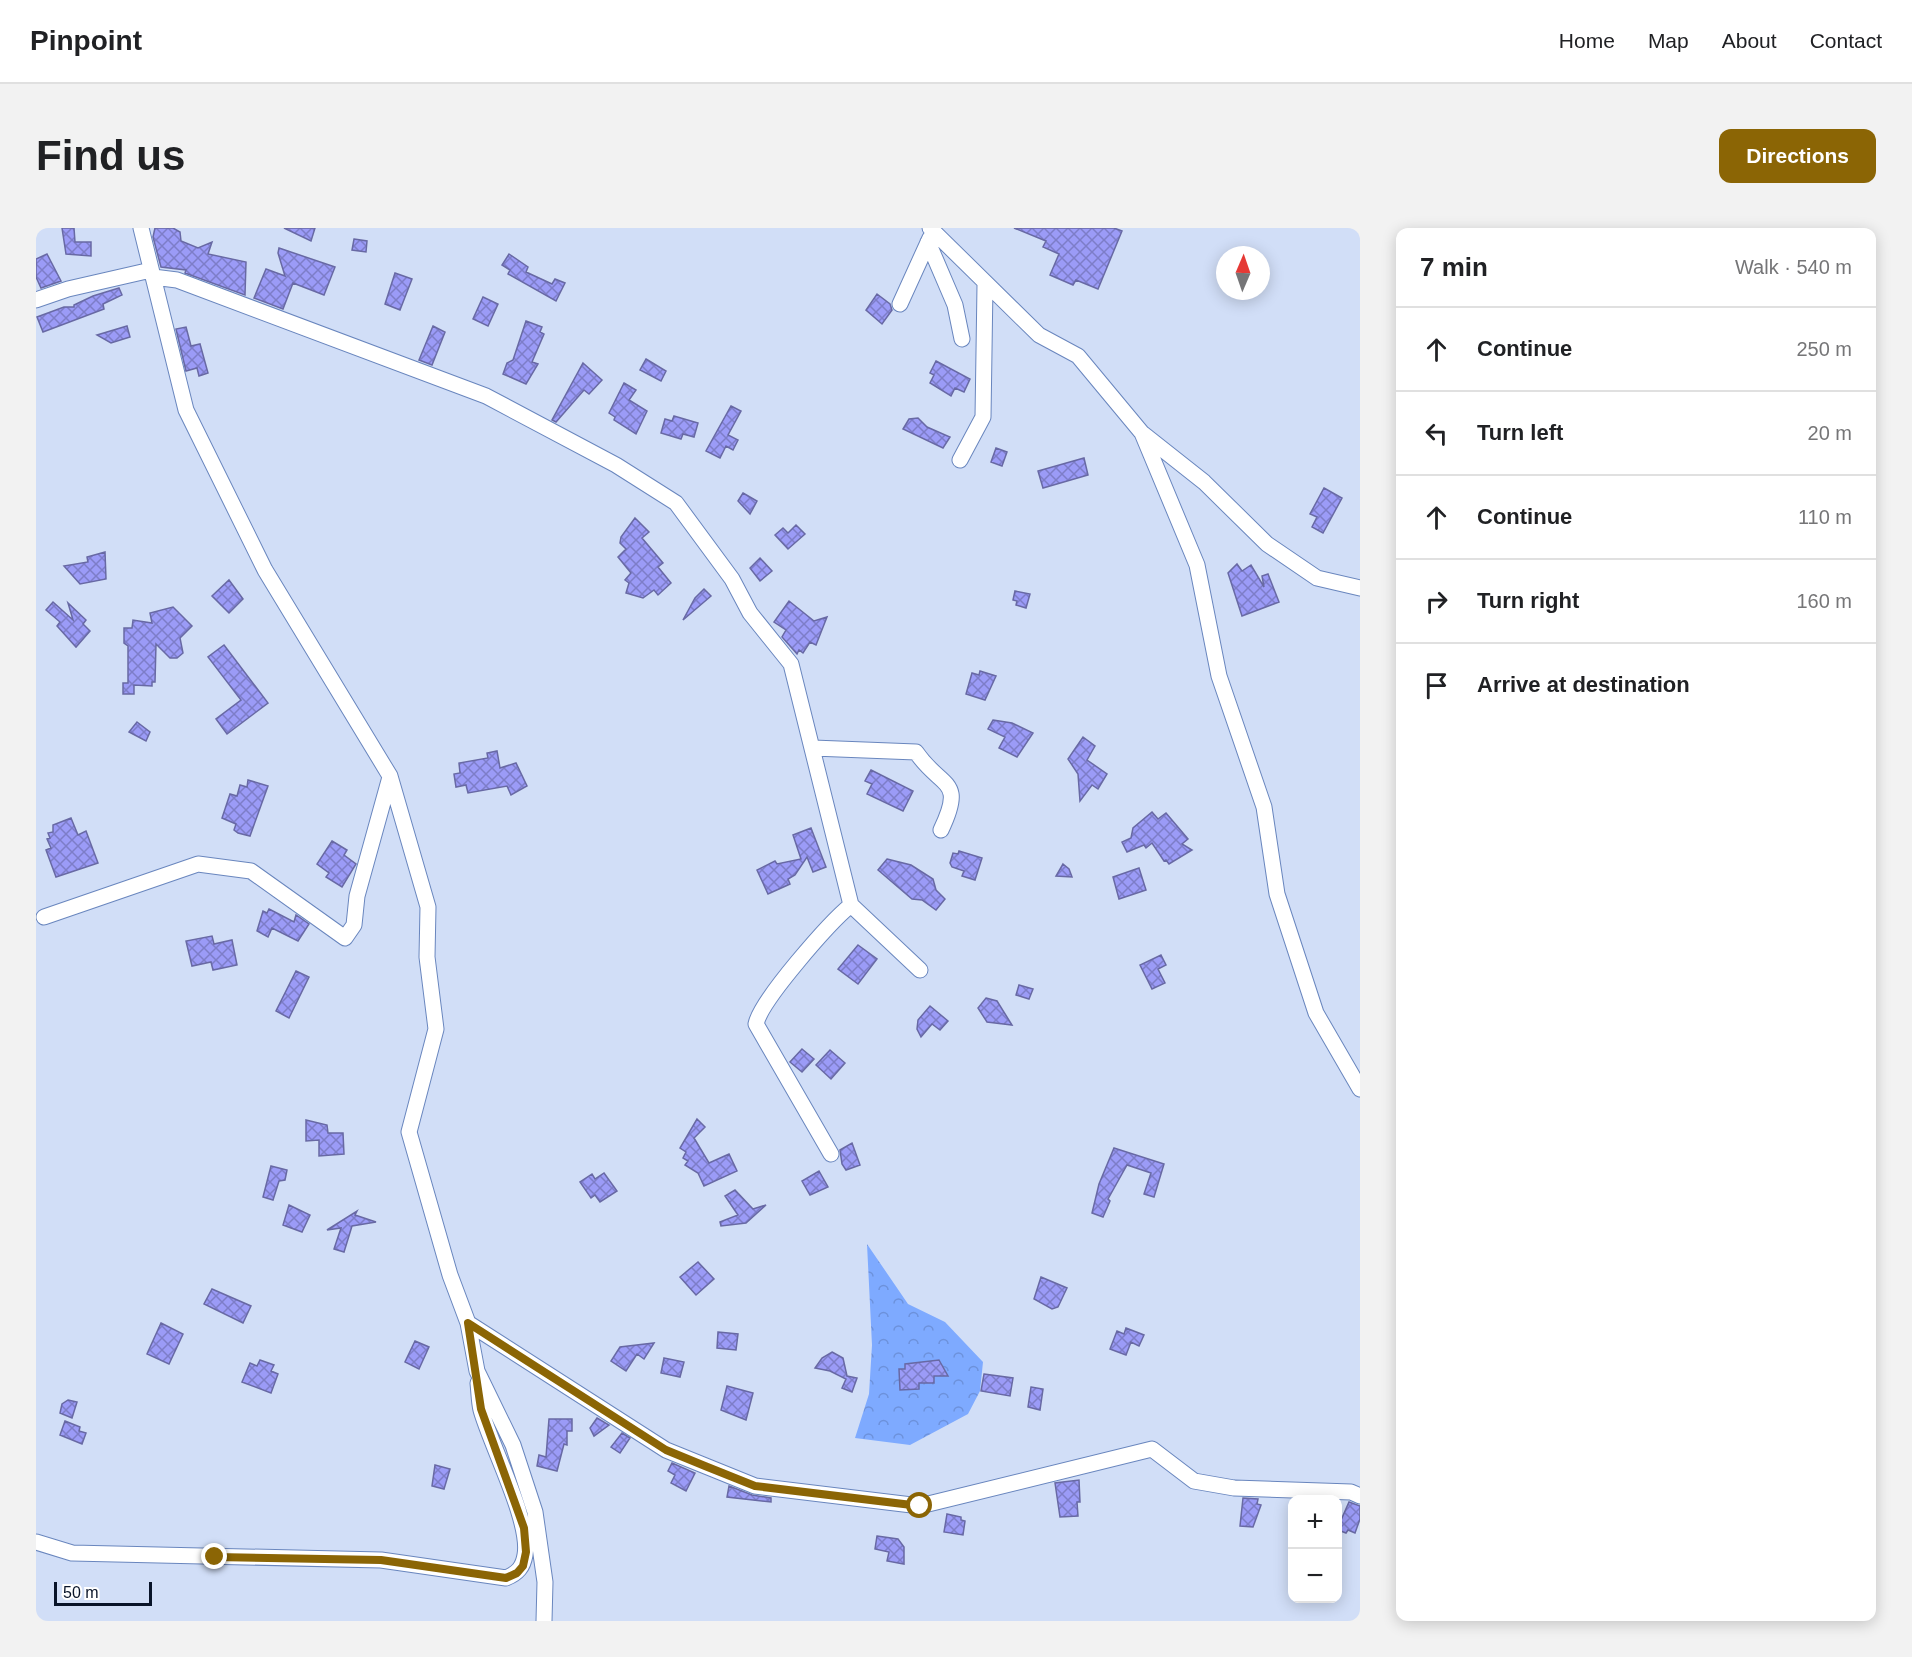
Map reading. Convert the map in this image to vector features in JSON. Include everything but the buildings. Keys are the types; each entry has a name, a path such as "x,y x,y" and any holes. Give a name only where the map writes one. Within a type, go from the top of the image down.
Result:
{"street":[{"path":"36,1542 72,1553 381,1560 506,1578 517,1573 523,1566 526,1552 524,1528 481,1409 468,1323 450,1275 409,1132 436,1029 427,957 428,907 390,776 265,570 186,410 141,228"},
{"path":"930,234 1039,335 1078,356 1142,433 1204,482 1267,544 1317,578 1360,588"},
{"path":"900,304 930,234"},
{"path":"930,234 955,305 962,339"},
{"path":"36,300 68,289 151,270 153,277"},
{"path":"153,277 177,280 486,396 616,465 676,503 732,579 755,620 791,664 851,905 920,970"},
{"path":"960,460 983,417 985,285"},
{"path":"1142,433 1197,565 1219,676 1264,807 1277,894 1316,1013 1360,1089"},
{"path":"813,748 916,752 945,783 953,796 952,806 940,830"},
{"path":"44,917 198,864 250,871 345,938 354,925 357,896 390,776"},
{"path":"831,1154 756,1024 758,1012 851,905"},
{"path":"468,1323 666,1450 755,1486 920,1506 1152,1449 1194,1481 1234,1488 1351,1492 1360,1496"},
{"path":"477,1371 513,1445 535,1512 544,1582 544,1621"}],"green space":[{"path":"867,1244 908,1304 945,1322 983,1362 980,1391 968,1414 910,1445 855,1438 869,1394 872,1345"}],"route":[{"path":"215,1557 381,1560 506,1578 517,1573 523,1566 526,1552 524,1528 481,1409 468,1323 666,1450 705,1466 755,1486 920,1506"}]}
